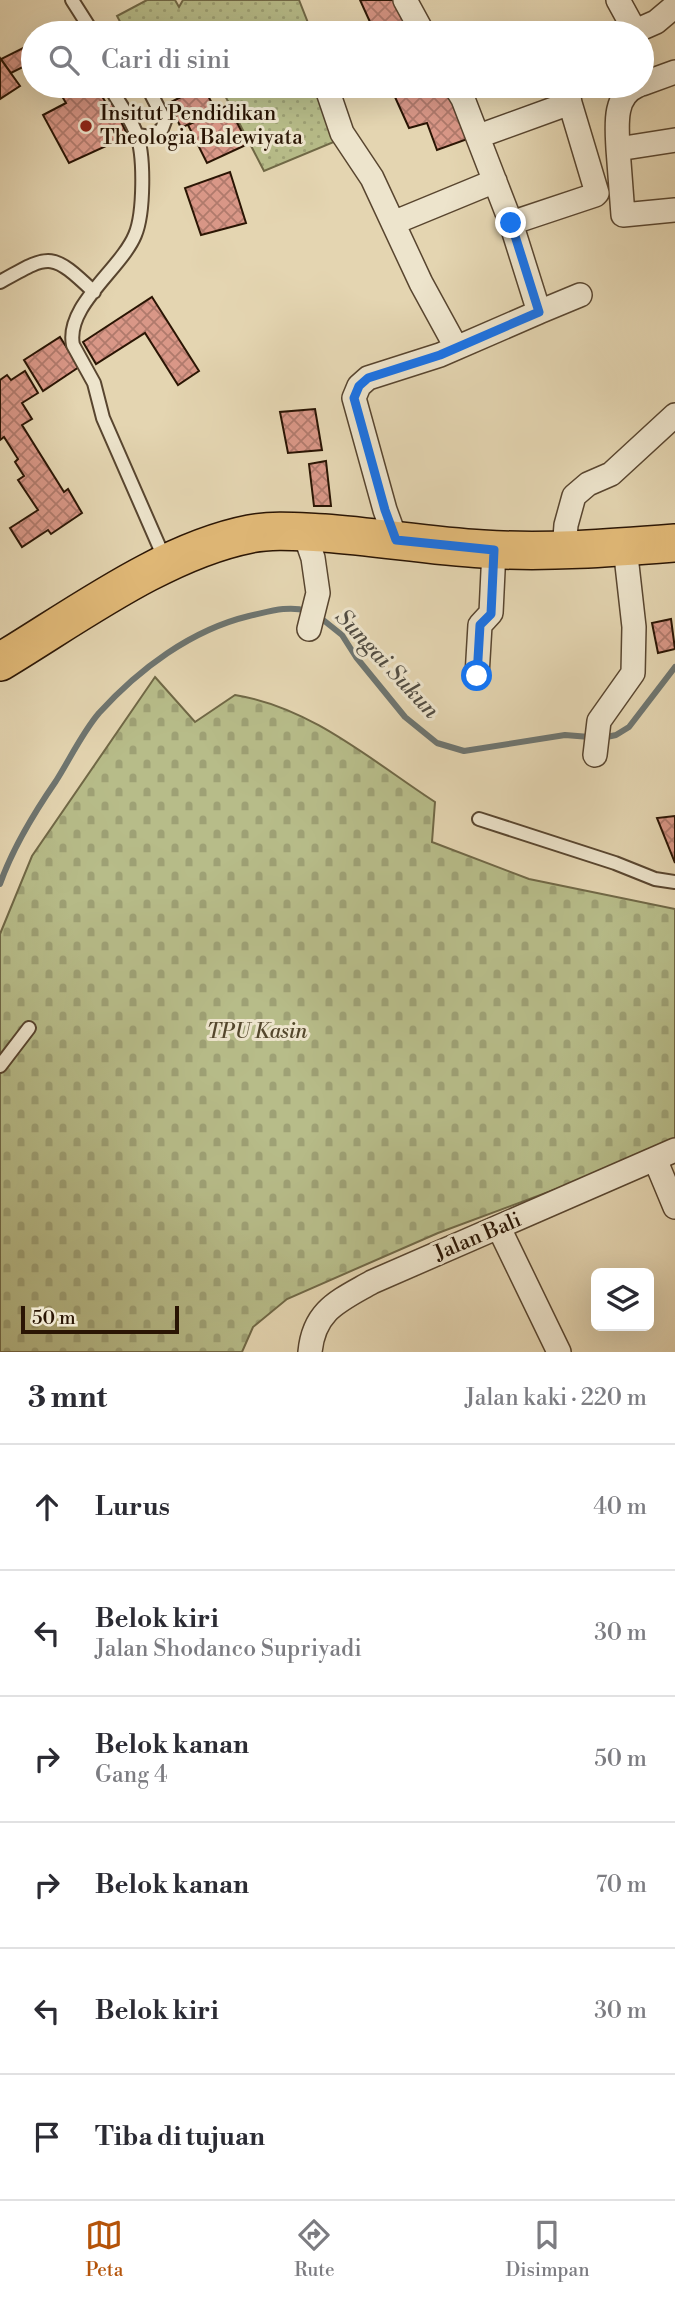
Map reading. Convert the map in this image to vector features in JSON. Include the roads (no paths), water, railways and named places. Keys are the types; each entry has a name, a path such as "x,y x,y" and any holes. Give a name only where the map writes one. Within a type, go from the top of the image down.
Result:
{"main road":[{"path":"0,662 139,577 213,544 243,536 304,532 494,550 564,551 672,544"}],"street":[{"path":"405,0 416,21"},
{"path":"618,0 628,21"},
{"path":"654,23 675,6"},
{"path":"654,80 675,72"},
{"path":"330,98 342,133 372,178 421,283 456,347"},
{"path":"462,98 511,223 539,312"},
{"path":"479,136 560,98"},
{"path":"511,223 597,193 569,98"},
{"path":"622,98 618,115 618,149 623,215 675,210"},
{"path":"618,149 675,140"},
{"path":"393,223 495,181"},
{"path":"396,540 354,398 359,386 368,378 440,355 580,295"},
{"path":"564,551 566,525 574,496 588,484 611,474 675,415"},
{"path":"304,532 313,558 318,593 309,629"},
{"path":"595,755 599,721 632,673 634,627 625,547"},
{"path":"477,676 480,625 491,614 494,550"},
{"path":"665,1154 675,1207"},
{"name":"Jalan Bali","path":"310,1352 312,1333 320,1317 337,1303 372,1282 665,1154"},
{"path":"499,1228 559,1352"}],"lane":[{"path":"72,0 85,21"},
{"path":"117,98 137,135 143,179 140,221 135,237 124,255 94,292 73,326 73,345 94,383 103,418 167,564"},
{"path":"137,135 151,137 162,129 165,121 154,98"},
{"path":"0,282 43,260 69,268 94,292"},
{"path":"480,820 615,863 655,879 675,882"},
{"path":"0,1066 29,1028"}],"waterway":[{"name":"Sungai Sukun","path":"0,884 25,831 87,729 131,681 167,653 228,622 278,610 307,611"},
{"name":"Sungai Sukun","path":"317,615 342,635 356,657 405,717 437,743 464,751 565,735 602,738 616,735 629,727 675,667"}],"place":[{"name":"Insitut Pendidikan Theologia Balewiyata","path":"86,126"}],"park label":[{"name":"TPU Kasin","path":"257,1032"}]}
